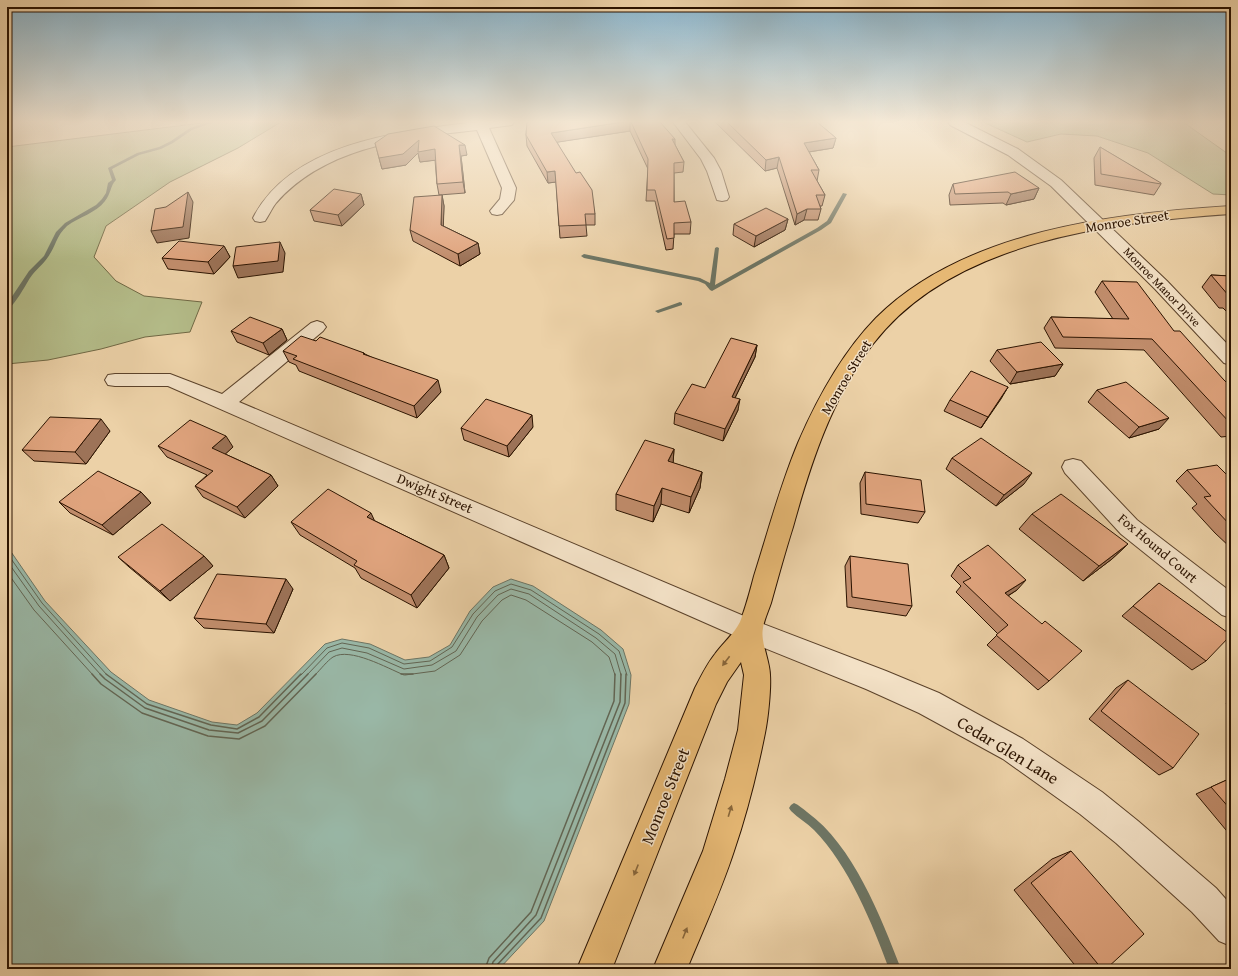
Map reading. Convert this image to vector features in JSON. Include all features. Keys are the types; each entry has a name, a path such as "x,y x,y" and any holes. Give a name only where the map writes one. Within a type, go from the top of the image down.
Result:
{"main road":[{"name":"Monroe Street","path":"594,969 636,870 697,715 720,669 749,630 809,443 837,386 857,353 875,330 895,310 917,292 960,268 1028,241 1100,224 1183,213 1231,210"},
{"name":"Monroe Street","path":"670,969 718,852 740,779 752,730 756,675 749,630"}],"street":[{"path":"260,218 271,200 288,184 312,168"},
{"path":"497,211 507,200 509,188 500,168"},
{"path":"713,168 722,197"},
{"name":"Monroe Manor Drive","path":"1036,168 1046,174 1100,224 1161,285 1231,359"},
{"path":"224,403 317,327"},
{"name":"Dwight Street","path":"115,380 170,380 749,630"},
{"name":"Fox Hound Court","path":"1073,467 1129,528 1231,607"},
{"name":"Cedar Glen Lane","path":"749,630 876,680 929,703 1013,749 1091,802 1204,900 1231,929"}],"green space":[{"path":"7,168 199,168 170,182 106,226 94,257 116,281 144,296 202,302 190,332 145,337 101,349 48,360 7,364"},
{"path":"1171,168 1231,168 1231,195 1213,194"}],"water":[{"path":"7,546 45,601 111,672 149,700 212,722 237,725 257,713 325,644 342,639 370,644 405,660 429,657 450,645 470,611 493,587 511,579 533,586 601,630 623,649 631,675 629,704 544,921 499,969 7,969"}],"building":[{"path":"436,168 461,168 463,182 437,184"},
{"path":"544,168 573,168 576,173 580,172 592,190 595,214 585,214 586,225 559,226 555,171 547,172"},
{"path":"648,168 674,168 674,202 685,201 691,222 674,223 674,238 667,239 655,190 647,190"},
{"path":"782,168 818,168 819,170 811,170 825,195 816,195 821,209 807,209 797,214"},
{"path":"1101,168 1135,168 1161,184 1101,174"},
{"path":"1015,172 1039,188 1011,194 1008,192 955,194 953,184"},
{"path":"334,189 361,194 338,215 310,210"},
{"path":"188,192 183,227 151,231 155,209 166,207"},
{"path":"442,195 441,225 478,243 458,254 410,230 414,197"},
{"path":"766,208 788,219 756,236 734,224"},
{"path":"179,241 224,246 208,262 162,258"},
{"path":"280,242 278,261 233,266 236,247"},
{"path":"1211,275 1231,276 1231,296 1229,296"},
{"path":"1102,281 1137,282 1174,331 1180,331 1231,387 1231,424 1152,339 1063,337 1051,317 1129,319"},
{"path":"250,317 282,329 263,343 231,331"},
{"path":"301,336 316,341 320,337 364,353 363,354 438,380 414,406 293,359 297,356 283,351"},
{"path":"731,338 757,345 732,397 740,399 725,429 675,413 692,384 705,388"},
{"path":"1041,342 1063,364 1017,372 997,350"},
{"path":"971,371 1008,387 988,417 950,400"},
{"path":"1126,382 1169,418 1139,427 1097,390"},
{"path":"486,399 532,415 507,446 461,428"},
{"path":"50,417 101,419 75,452 22,450"},
{"path":"190,420 226,436 212,448 271,475 237,507 195,486 213,471 158,446"},
{"path":"981,438 1032,473 1004,495 952,458"},
{"path":"645,440 674,449 668,461 702,472 691,497 662,488 654,506 616,494"},
{"path":"1217,465 1231,479 1231,526 1204,497 1211,496 1187,470"},
{"path":"98,471 141,492 102,525 59,502"},
{"path":"865,472 921,480 925,512 866,504"},
{"path":"328,489 371,513 367,517 444,555 411,595 354,565 357,561 291,522"},
{"path":"1061,494 1128,544 1099,566 1032,514"},
{"path":"162,524 204,556 160,591 118,557"},
{"path":"988,545 1026,580 1005,593 1042,624 1045,621 1082,651 1049,681 996,635 1008,625 963,582 971,578 958,565"},
{"path":"850,556 908,564 912,606 852,597"},
{"path":"217,574 286,579 266,624 194,618"},
{"path":"1159,583 1231,635 1206,661 1133,606"},
{"path":"1128,680 1199,734 1173,768 1101,711"},
{"path":"1231,778 1231,810 1211,787"},
{"path":"1071,851 1144,934 1106,969 1102,969 1031,883"}],"waterway":[{"path":"7,308 31,272 46,257 60,230 67,224 98,206 104,200 108,193 110,183 114,180 110,169 113,168"},
{"path":"712,289 829,222 845,194"},
{"path":"712,289 717,248"},
{"path":"584,256 700,280 707,283 712,289"},
{"path":"658,311 680,304"},
{"path":"794,808 820,829 843,859 873,915 895,969"}]}
